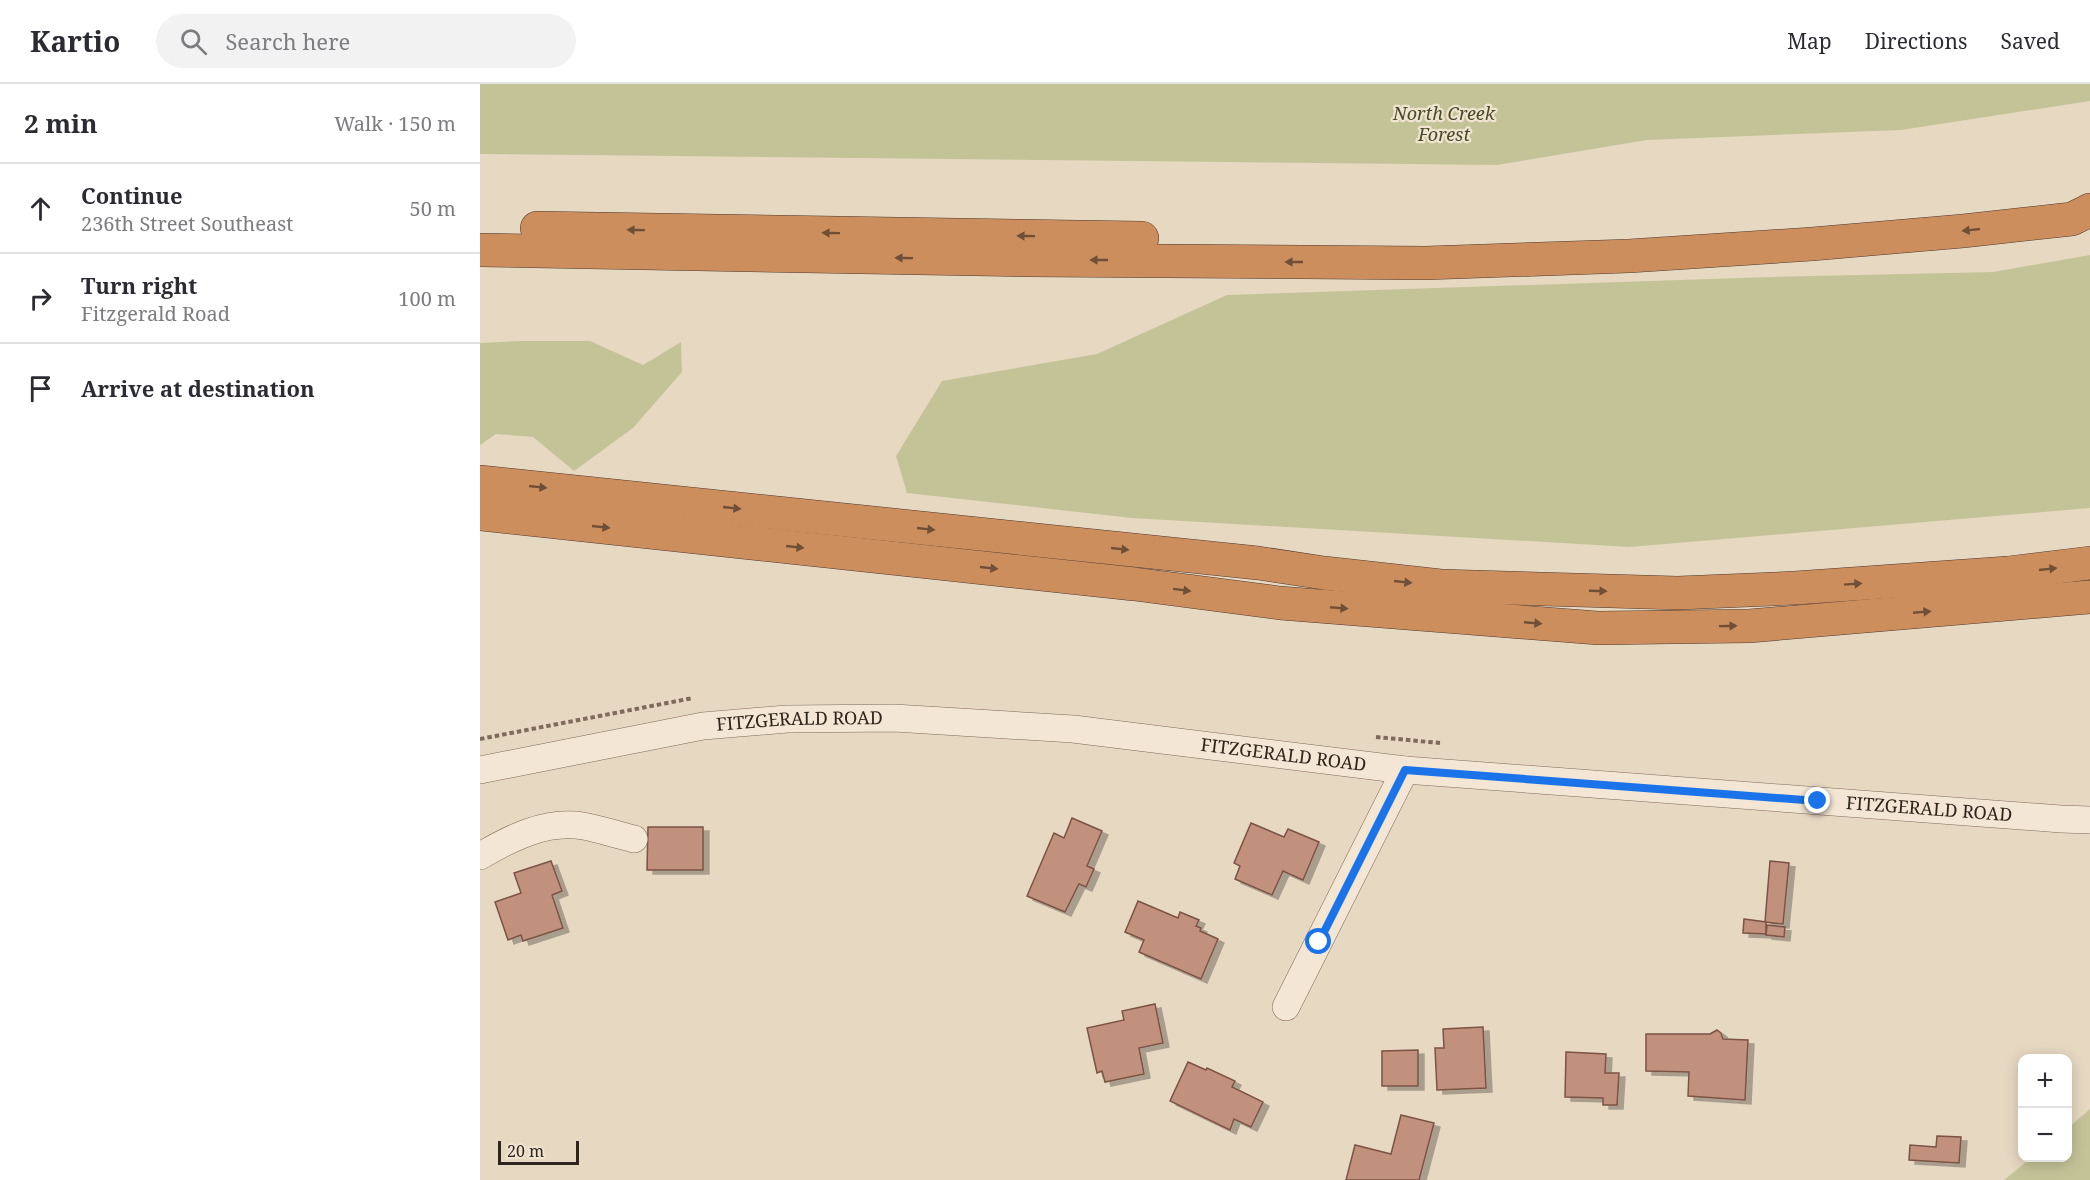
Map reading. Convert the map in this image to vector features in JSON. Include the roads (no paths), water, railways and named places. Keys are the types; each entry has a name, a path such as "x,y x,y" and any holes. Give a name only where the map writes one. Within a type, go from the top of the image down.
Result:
{"highway":[{"path":"480,227 1426,242 1604,236 1788,225 2024,204 2090,195"},
{"path":"480,250 1015,260 1426,263 1629,256 1812,244 2072,219 2090,210"},
{"path":"480,482 1258,563 1441,586 1678,593 1795,588 1985,575 2090,563"},
{"path":"480,514 1122,582 1281,603 1598,628 1749,626 2090,597"},
{"path":"1281,603 1324,573"}],"street":[{"name":"FITZGERALD ROAD","path":"480,771 703,726 787,719 882,718 1073,729 1405,770 2090,820"},
{"path":"1286,1007 1405,770"},
{"path":"480,856 506,841 554,825 582,826 634,839"}],"park label":[{"name":"North Creek Forest","path":"1444,124"}]}
